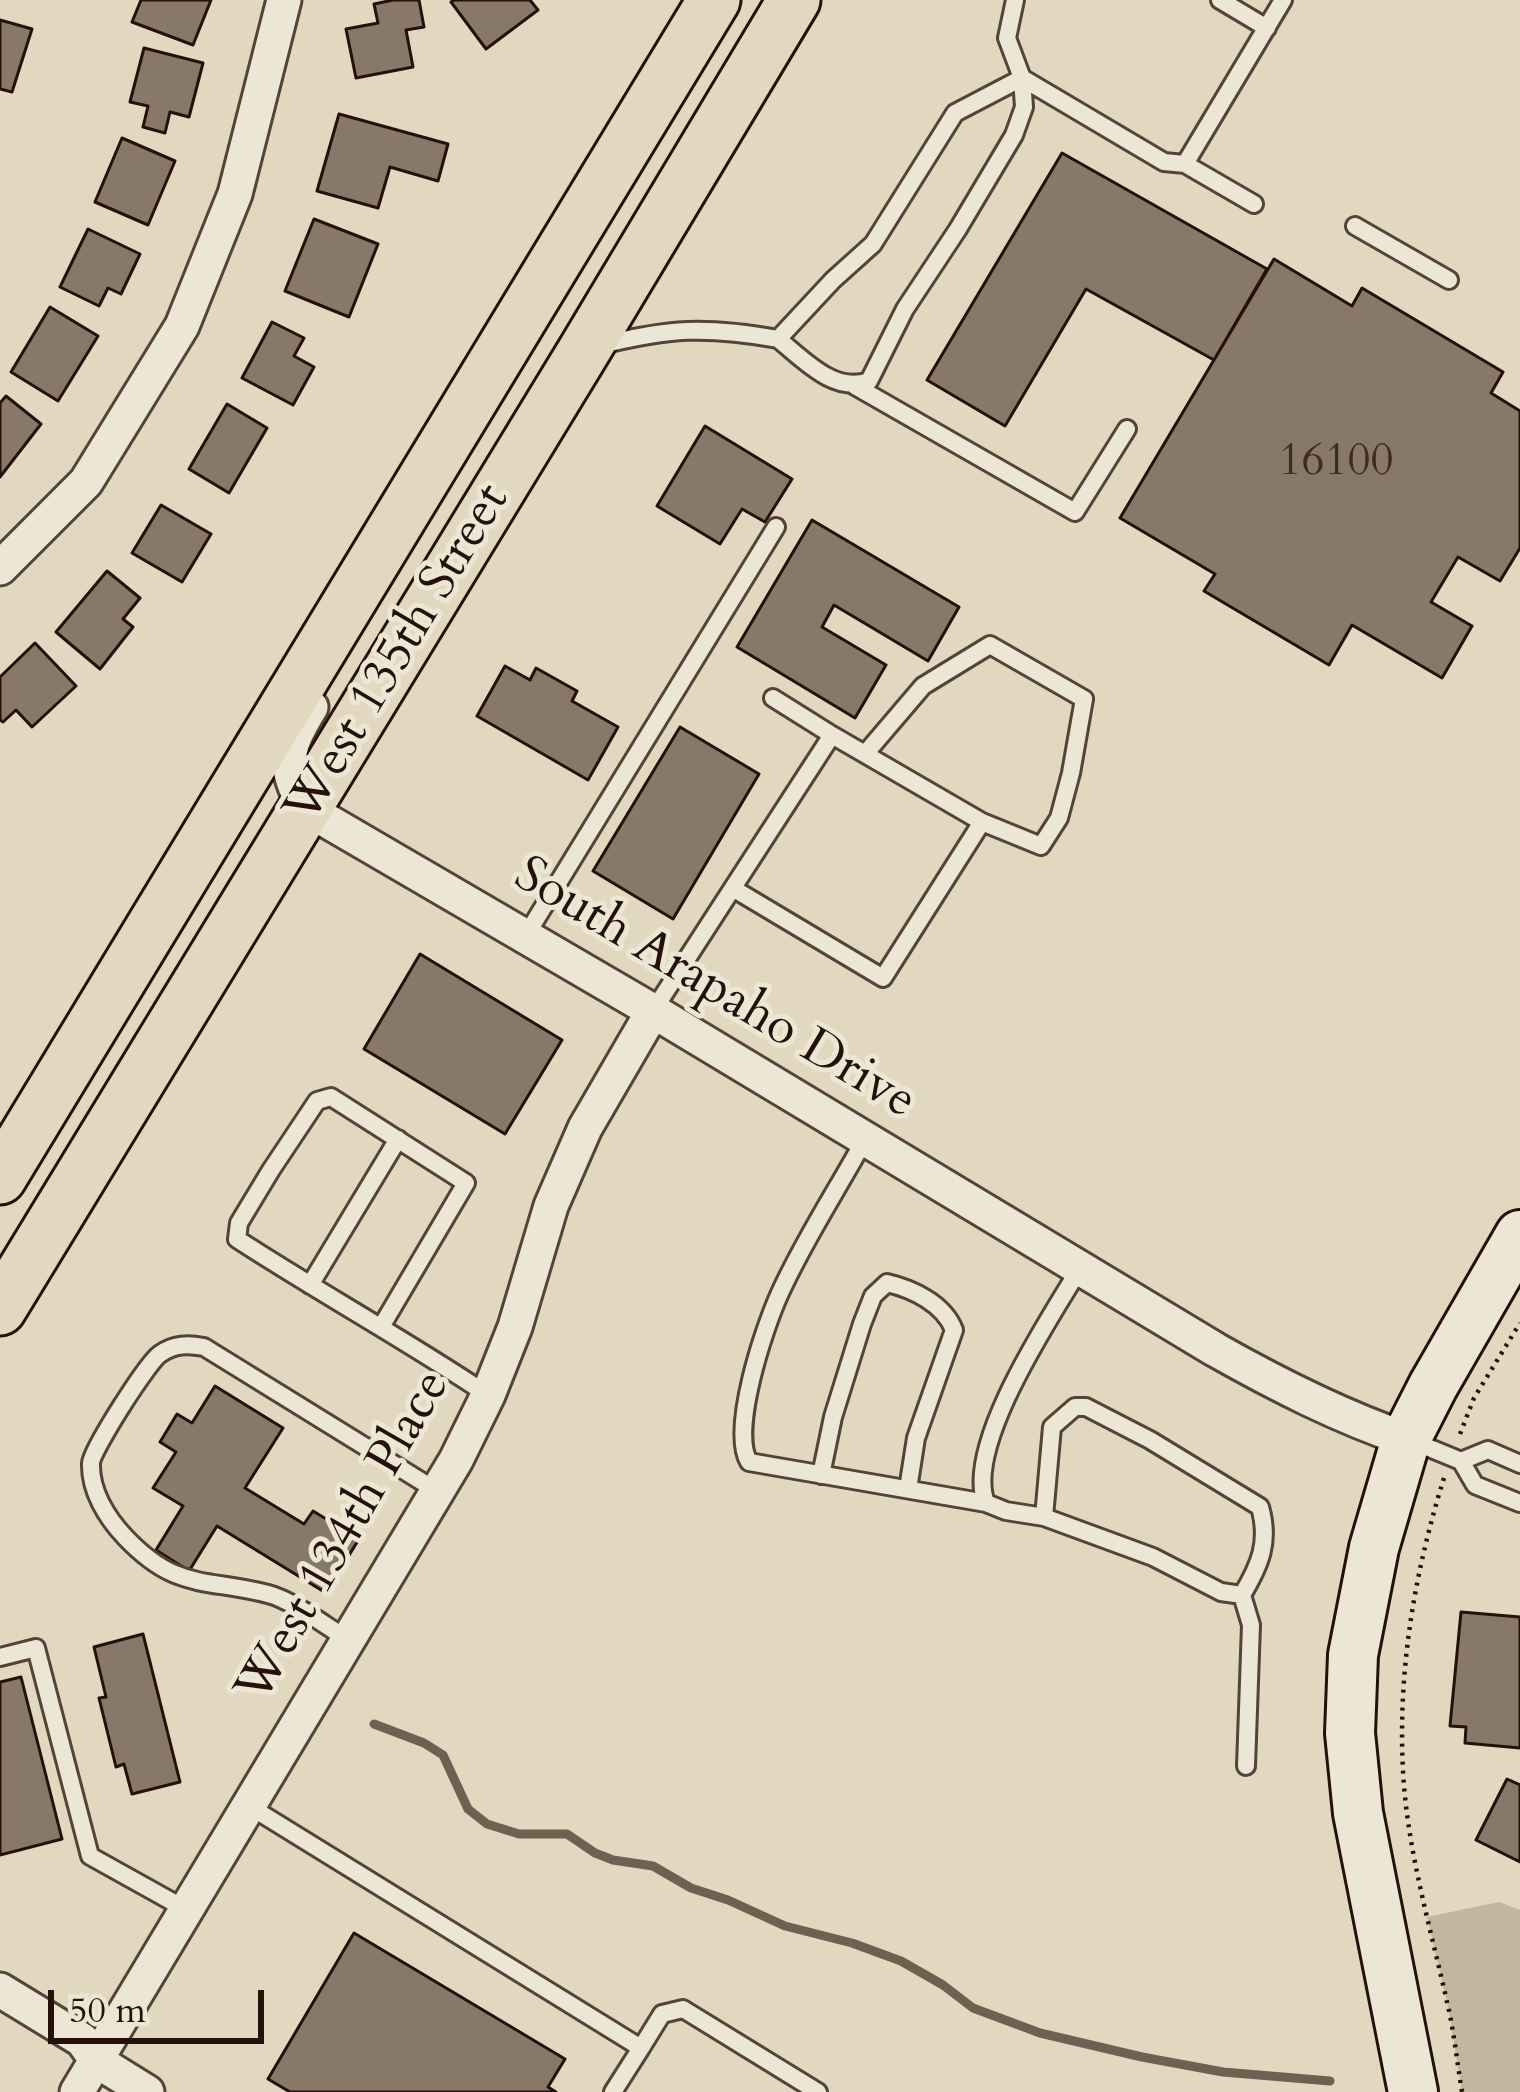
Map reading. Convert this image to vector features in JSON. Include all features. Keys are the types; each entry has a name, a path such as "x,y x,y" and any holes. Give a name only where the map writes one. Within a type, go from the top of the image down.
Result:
{"main road":[{"name":"West 135th Street","path":"0,1178 713,0"},
{"name":"West 135th Street","path":"0,1309 794,0"}],"street":[{"path":"0,568 86,482 182,326 235,194 284,0"},
{"path":"305,808 288,776 293,736 414,538 429,466"},
{"name":"South Arapaho Drive","path":"305,808 1291,1392 1406,1439"},
{"name":"West 134th Place","path":"77,2092 437,1491 488,1395 515,1328 560,1186 585,1128 652,1011"},
{"path":"1413,2092 1358,1814 1350,1733 1353,1655 1374,1548 1406,1439 1520,1235"},
{"path":"0,1990 82,2040 97,2061 147,2092"}],"lane":[{"path":"855,386 869,381 905,309 1014,135 1024,106 1022,78 1007,38 1015,0"},
{"path":"1220,0 1267,28"},
{"path":"1185,164 1283,0"},
{"path":"778,339 874,244 955,113 1022,78"},
{"path":"1022,78 1164,162 1185,164 1254,204"},
{"path":"1354,226 1449,280"},
{"path":"585,349 686,329 778,339 820,374 855,386 1075,512 1127,429"},
{"path":"525,937 776,527"},
{"path":"772,698 832,735 982,822 1041,845 1059,818 1084,699 990,645 923,686 865,754"},
{"path":"652,1011 832,735"},
{"path":"734,889 883,978 982,822"},
{"path":"381,1327 466,1183 331,1097 317,1101 238,1223 238,1240 488,1395"},
{"path":"310,1285 398,1139"},
{"path":"865,1139 779,1295 747,1394 742,1450 748,1462 1044,1517 1153,1557 1221,1592 1242,1595"},
{"path":"986,1503 980,1488 990,1442 1014,1379 1080,1268"},
{"path":"821,1475 833,1417 862,1324 873,1296 887,1283 924,1298 949,1316 954,1330 916,1438 908,1489"},
{"path":"348,1640 273,1594 189,1581 151,1562 122,1534 94,1492 91,1458 146,1368 160,1354 185,1344 204,1347 437,1491"},
{"path":"1044,1517 1052,1427 1075,1407 1086,1407 1150,1440 1260,1507 1265,1527 1259,1568 1242,1595 1251,1625 1246,1766"},
{"path":"1406,1439 1456,1459 1475,1485 1520,1503"},
{"path":"1456,1459 1488,1450 1520,1464"},
{"path":"0,1657 36,1648 90,1856 187,1910"},
{"path":"249,1807 640,2048"},
{"path":"613,2092 662,2014 683,2009 818,2092"}],"path":[{"path":"1462,2092 1412,1849 1404,1785 1406,1647 1431,1520 1474,1398 1520,1322"}],"shaded area":[{"path":"1499,1902 1520,1910 1520,2092 1462,2092 1427,1917"}],"building":[{"path":"141,0 211,0 193,45 132,22"},
{"path":"419,0 424,27 406,30 413,67 356,78 346,29 378,23 374,4"},
{"path":"530,0 538,10 486,49 451,2"},
{"path":"0,20 32,29 12,92 0,89"},
{"path":"144,48 203,63 189,117 170,112 165,133 143,127 148,106 130,102"},
{"path":"339,114 448,144 438,181 390,167 378,208 317,191"},
{"path":"122,138 175,161 148,225 95,202"},
{"path":"1062,153 1267,269 1214,360 1086,289 1005,426 927,380"},
{"path":"314,219 378,244 349,317 285,291"},
{"path":"88,229 140,254 121,294 108,288 99,306 60,287"},
{"path":"1274,259 1352,306 1362,288 1503,372 1491,393 1520,411 1520,548 1500,581 1458,557 1431,602 1472,626 1442,678 1352,625 1329,665 1204,591 1215,574 1120,518"},
{"path":"50,307 98,336 58,401 11,372"},
{"path":"272,322 304,338 294,356 314,367 293,405 242,378"},
{"path":"6,396 41,424 0,477 0,403"},
{"path":"227,404 267,428 229,493 189,469"},
{"path":"705,426 792,479 765,522 742,509 720,544 657,506"},
{"path":"161,505 211,534 182,582 132,553"},
{"path":"812,520 959,607 928,661 834,605 822,627 886,665 855,718 737,647"},
{"path":"107,571 140,598 123,619 133,627 100,669 56,632"},
{"path":"35,643 76,686 32,727 16,710 3,722 0,677"},
{"path":"505,666 530,680 536,668 577,691 572,701 618,727 588,780 477,716"},
{"path":"680,727 759,774 673,919 593,871"},
{"path":"420,954 562,1040 505,1134 364,1049"},
{"path":"215,1386 283,1428 245,1488 304,1524 313,1511 359,1539 326,1593 217,1526 189,1571 156,1550 183,1506 153,1488 176,1452 160,1442 177,1414 192,1423"},
{"path":"1461,1612 1520,1617 1520,1748 1465,1743 1466,1727 1450,1726"},
{"path":"143,1634 180,1782 132,1794 124,1764 116,1767 99,1698 106,1697 94,1647"},
{"path":"21,1677 62,1839 0,1855 0,1682"},
{"path":"1507,1779 1520,1785 1520,1862 1476,1840"},
{"path":"354,1933 565,2059 548,2087 556,2092 290,2092 268,2079"}],"waterway":[{"path":"374,1724 443,1755 468,1809 487,1824 519,1834 567,1834 613,1860 653,1866 691,1888 785,1926 901,1961 973,2008 1040,2033 1142,2057 1223,2072 1330,2081"}]}
